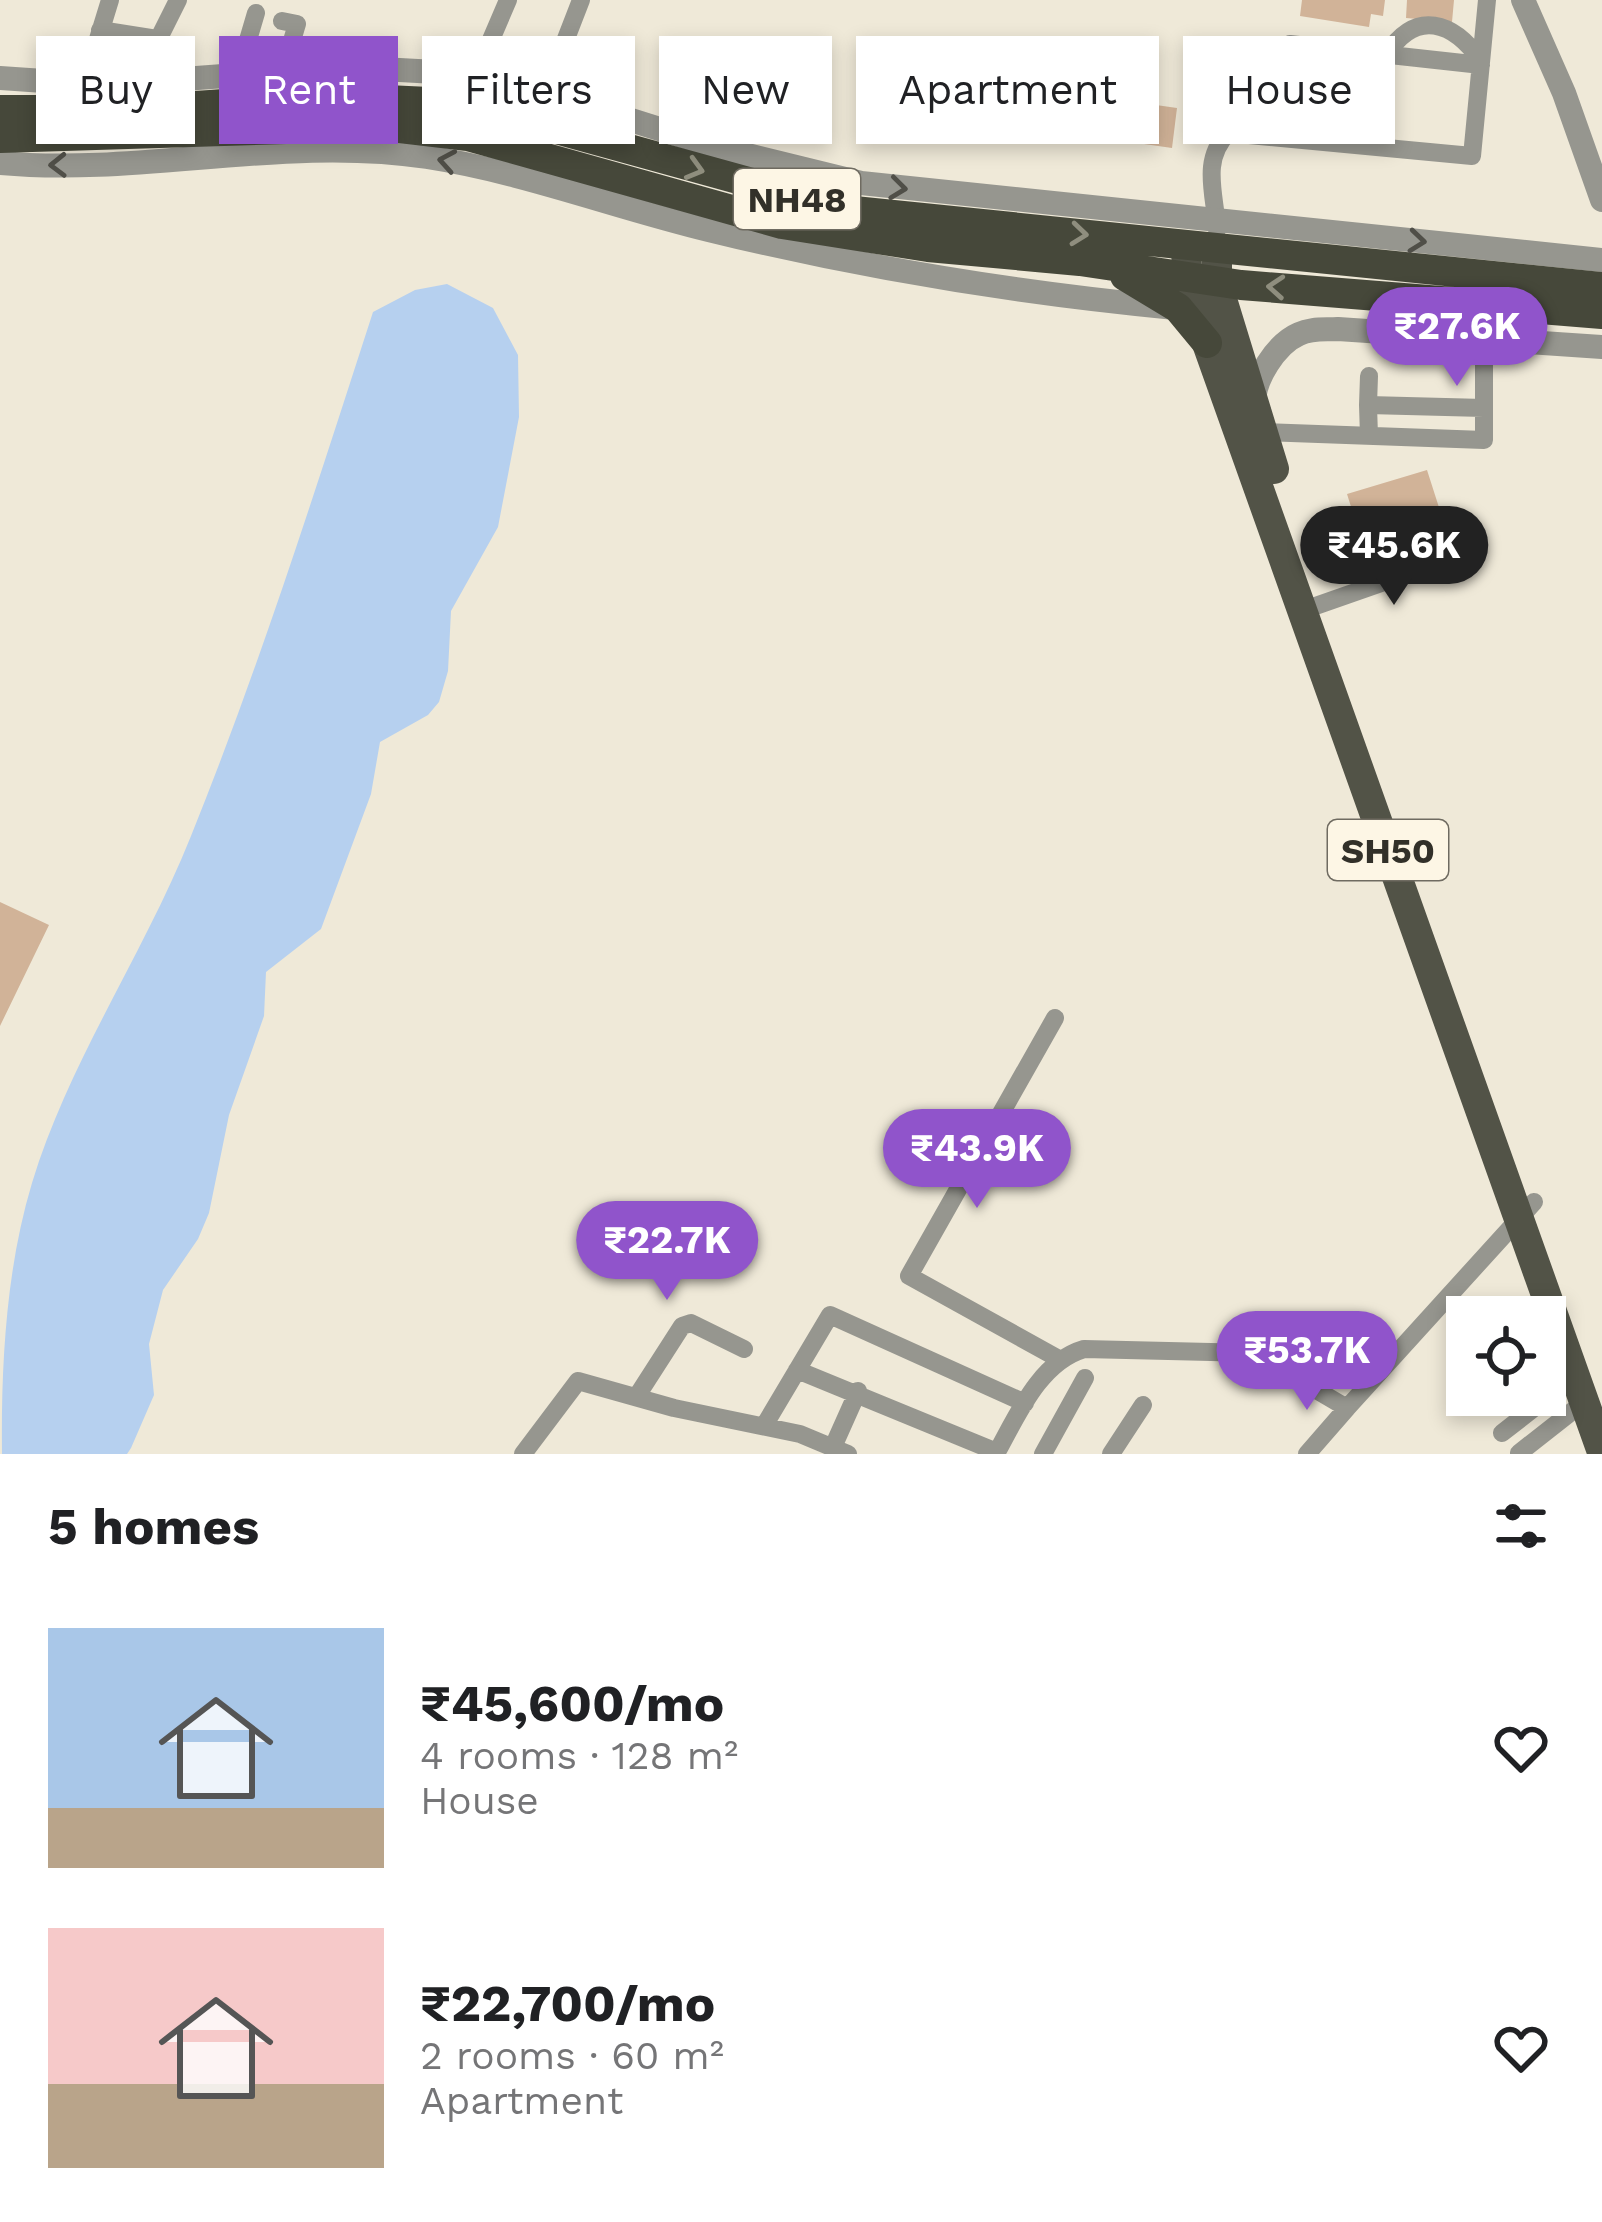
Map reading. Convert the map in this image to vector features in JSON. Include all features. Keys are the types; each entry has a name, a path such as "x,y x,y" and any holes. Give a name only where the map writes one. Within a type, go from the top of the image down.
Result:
{"highway":[{"name":"NH48","path":"195,96 323,97 451,105 593,138 819,205 1207,239 1602,287"},
{"name":"NH48","path":"0,110 36,106"},
{"name":"NH48","path":"0,138 383,125 927,262 1080,261 1202,280 1602,314"},
{"path":"1080,261 1138,282 1178,308 1207,343"}],"main road":[{"name":"SH50","path":"1207,239 1202,280 1207,343 1313,608 1527,1212 1587,1390 1602,1452"},
{"name":"SH50","path":"1202,280 1258,419 1313,608"},
{"name":"SH50","path":"1527,1212 1544,1296"},
{"name":"SH50","path":"1566,1365 1587,1390"}],"street":[{"path":"98,36 110,0"},
{"path":"100,30 154,45 178,0"},
{"path":"493,36 508,0"},
{"path":"567,36 581,0"},
{"path":"1358,144 1472,156 1487,0"},
{"path":"1523,0 1564,93 1602,200"},
{"path":"253,36 256,13"},
{"path":"282,22 297,25 294,36"},
{"path":"1395,43 1406,29 1420,26 1460,35 1481,63"},
{"path":"1395,55 1481,63"},
{"path":"0,78 36,82"},
{"path":"635,120 825,177 1207,239 1602,260"},
{"path":"1207,239 1210,190 1221,144"},
{"path":"0,163 168,161 333,149 423,157 497,157"},
{"path":"927,262 1178,308"},
{"path":"1484,340 1484,440 1369,436 1258,419 1257,380 1288,340 1304,331 1484,340 1602,347"},
{"path":"1369,376 1369,436"},
{"path":"1368,405 1484,408"},
{"path":"1313,608 1448,560"},
{"path":"1055,1018 909,1276 1059,1359"},
{"path":"1307,1454 1527,1212"},
{"path":"764,1426 825,1317 834,1315 1025,1403"},
{"path":"637,1396 682,1326 691,1323 744,1349"},
{"path":"797,1370 858,1391 998,1453 1025,1403 1059,1359 1084,1348 1234,1349 1268,1359 1347,1408"},
{"path":"1042,1454 1085,1378"},
{"path":"523,1454 578,1381 764,1426 841,1451 858,1391"},
{"path":"1502,1433 1587,1390"},
{"path":"1519,1453 1587,1390"},
{"path":"1111,1454 1143,1405"}],"water":[{"path":"447,284 493,308 518,355 519,417 498,527 451,611 448,671 439,702 428,715 380,742 371,794 321,929 266,972 264,1016 229,1115 209,1213 198,1239 163,1290 149,1344 154,1395 131,1448 127,1454 2,1454 11,1283 23,1216 48,1138 191,836 264,641 373,312 415,290"}],"building":[{"path":"1302,0 1385,0 1383,16 1371,14 1369,27 1300,16"},
{"path":"1407,0 1454,0 1452,22 1406,18"},
{"path":"1159,105 1177,108 1172,148 1144,144 1159,144"},
{"path":"1427,470 1452,548 1372,573 1347,494"},
{"path":"0,902 49,925 0,1026"}]}
